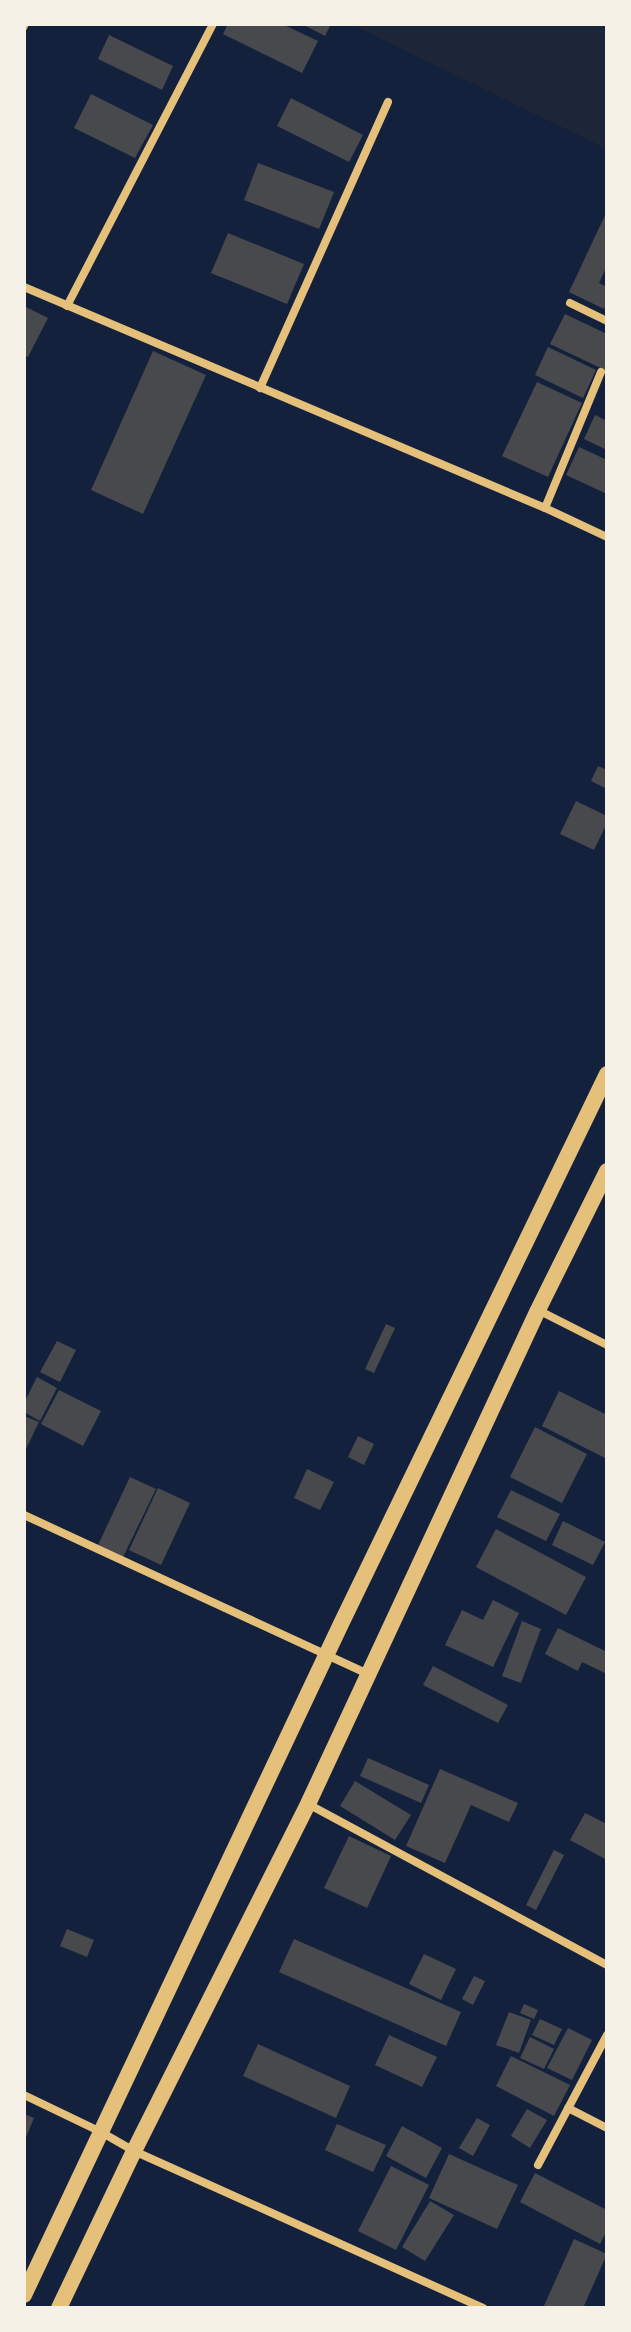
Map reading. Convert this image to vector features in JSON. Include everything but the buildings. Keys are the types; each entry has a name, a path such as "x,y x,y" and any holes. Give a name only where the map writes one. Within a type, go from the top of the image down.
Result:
{"main road":[{"path":"24,2295 607,1074"},
{"path":"59,2308 308,1804 538,1310 607,1171"}],"street":[{"path":"67,306 213,24"},
{"path":"260,388 388,102"},
{"path":"24,287 607,537"},
{"path":"570,303 607,321"},
{"path":"545,508 601,372"},
{"path":"538,1310 607,1345"},
{"path":"24,1515 368,1674"},
{"path":"308,1804 607,1965"},
{"path":"538,2165 607,2035"},
{"path":"24,2095 134,2151 483,2308"},
{"path":"568,2108 607,2128"}],"shaded area":[{"path":"351,24 607,24 607,149"}]}
